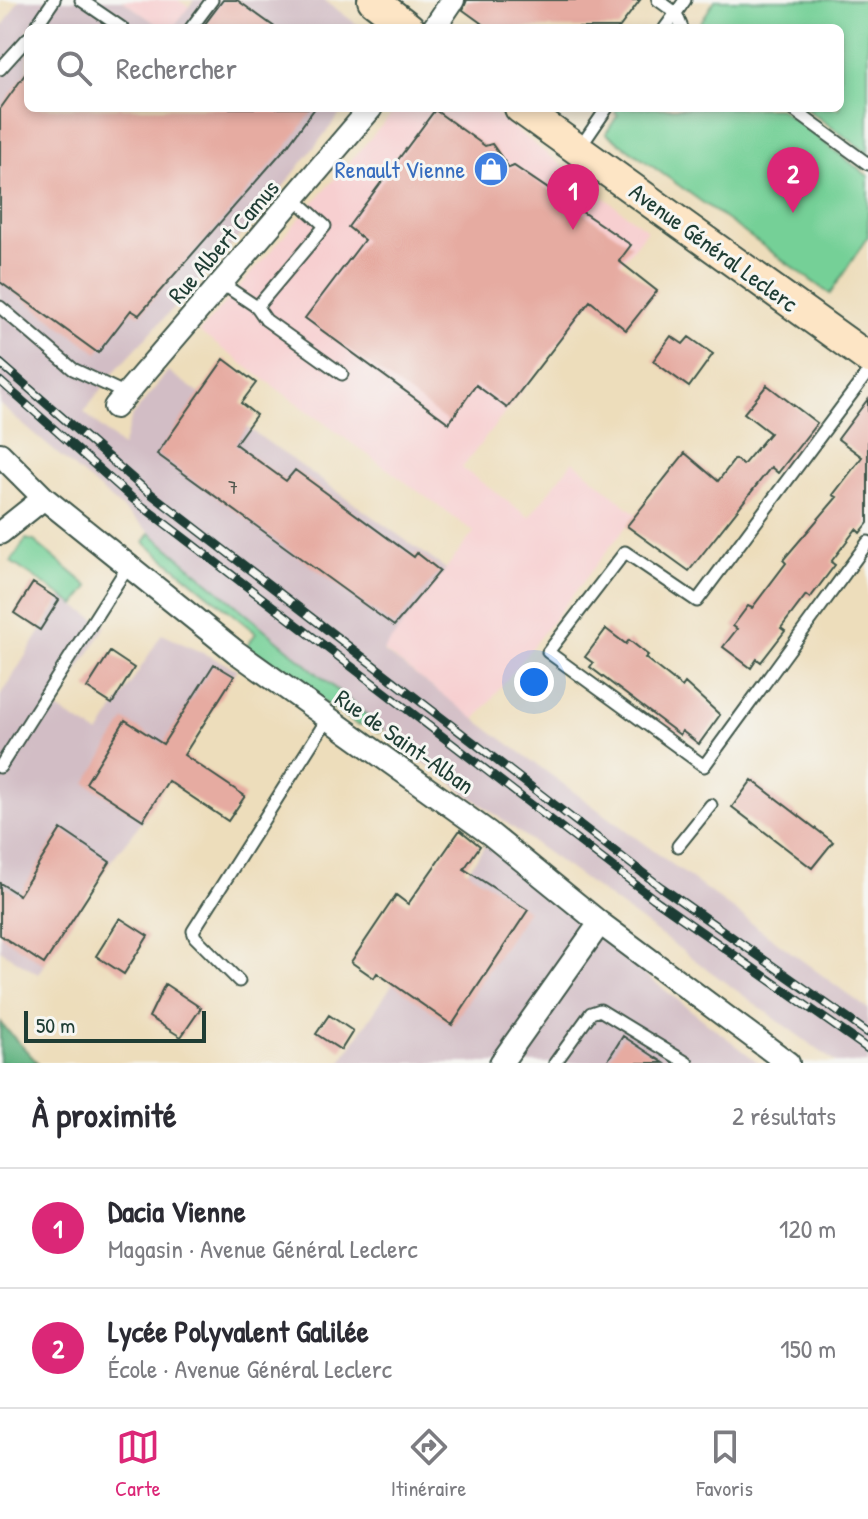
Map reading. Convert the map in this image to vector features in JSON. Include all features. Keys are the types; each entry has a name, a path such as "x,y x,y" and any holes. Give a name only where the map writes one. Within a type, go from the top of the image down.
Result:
{"main road":[{"path":"373,0 404,24"},
{"name":"Avenue Général Leclerc","path":"526,112 868,358"}],"street":[{"path":"437,24 453,0"},
{"name":"Rue Albert Camus","path":"120,401 368,112"},
{"name":"Rue de Saint-Alban","path":"0,454 44,498 236,652 489,833 600,923 788,1063"},
{"path":"0,533 44,498"},
{"path":"501,1063 600,923"}],"lane":[{"path":"38,24 54,0"},
{"path":"81,0 116,24"},
{"path":"194,24 212,0"},
{"path":"658,0 676,13 680,24"},
{"path":"668,24 685,0"},
{"path":"0,69 24,42"},
{"path":"579,150 604,112"},
{"path":"796,112 868,164"},
{"path":"257,307 325,226 294,198"},
{"path":"221,283 257,307 266,320 342,374"},
{"path":"0,307 73,369 120,401"},
{"path":"868,372 697,601 625,552 548,652 704,766 868,542"},
{"path":"0,767 128,566"},
{"path":"239,981 195,937 193,931 328,718"},
{"path":"678,846 711,805"},
{"path":"555,1063 591,1013 600,1010 687,1063"}],"shaded area":[{"path":"19,0 122,0 156,24 24,24 24,112 342,112 269,205 116,370 84,412 122,447 132,417 168,371 446,569 383,651 868,1009 868,1063 836,1063 412,754 0,405 0,31"},
{"path":"122,0 178,0 189,7 176,24 156,24"},
{"path":"194,0 324,0 357,24 176,24"},
{"path":"393,112 492,112 647,230 462,468 529,517 573,461 636,514 475,720 383,650 474,532 199,332"},
{"path":"62,597 106,626 55,708 99,734 162,634 237,669 143,820 110,862 38,974 0,950 0,697"},
{"path":"486,844 643,973 759,1063 340,1063"}],"green space":[{"path":"715,0 865,0 868,4 868,153 811,112 844,112 844,24 700,24"},
{"path":"784,112 868,176 868,236 830,294 606,133 618,115 615,113"},
{"path":"150,533 383,729 379,733 363,724 357,725 249,650 247,646 256,633 144,542"},
{"path":"26,539 34,541 89,587 75,605 11,562"},
{"path":"0,1022 4,1027 38,1063 0,1063"}],"building":[{"path":"223,0 237,0 270,24 205,24"},
{"path":"467,0 640,0 622,24 482,24 463,10"},
{"path":"24,76 24,112 312,112 288,145 139,315 131,310 98,353 0,282 0,109"},
{"path":"434,112 438,112 485,146 492,144 509,168 514,166 631,245 619,261 657,291 626,330 590,301 507,408 476,385 449,423 305,318 364,240 348,227"},
{"path":"671,336 683,344 689,337 713,354 689,387 653,361"},
{"path":"224,359 256,383 241,403 256,415 235,444 286,481 295,470 414,557 417,553 440,571 394,626 157,454"},
{"path":"767,385 817,423 778,473 771,467 689,571 627,526 685,453 718,481 735,459 743,465 770,433 744,413"},
{"path":"868,399 868,523 860,533 856,529 831,562 835,565 810,598 806,595 781,628 785,631 761,662 757,659 751,668 723,647 737,629 733,626 748,606 752,608 786,563 783,560 837,497 833,495 862,457 838,439"},
{"path":"33,583 59,600 40,630 14,613"},
{"path":"606,629 626,644 629,640 648,655 645,658 682,687 685,683 720,715 699,744 682,731 680,735 590,667 593,663 585,657"},
{"path":"110,652 134,668 112,704 87,688"},
{"path":"214,664 234,676 184,755 245,796 228,821 168,781 143,820 86,783 125,720 163,744"},
{"path":"752,780 833,842 812,868 732,807"},
{"path":"61,829 110,862 44,964 0,935 0,883 19,895"},
{"path":"460,830 480,846 464,869 528,910 452,1025 377,973 374,978 351,962 396,895 408,904"},
{"path":"120,918 148,936 124,974 96,956"},
{"path":"165,984 201,1008 181,1037 149,1017"},
{"path":"329,1015 353,1031 341,1050 316,1034"},
{"path":"623,1036 664,1063 606,1063"}],"railway":[{"path":"0,363 141,486 661,887 868,1033"},
{"path":"0,381 133,499 653,898 868,1049"}],"place":[{"name":"Renault Vienne","path":"491,169"},
{"name":"Lycée Polyvalent Galilée","path":"793,213"},
{"name":"Dacia Vienne","path":"573,230"}]}
